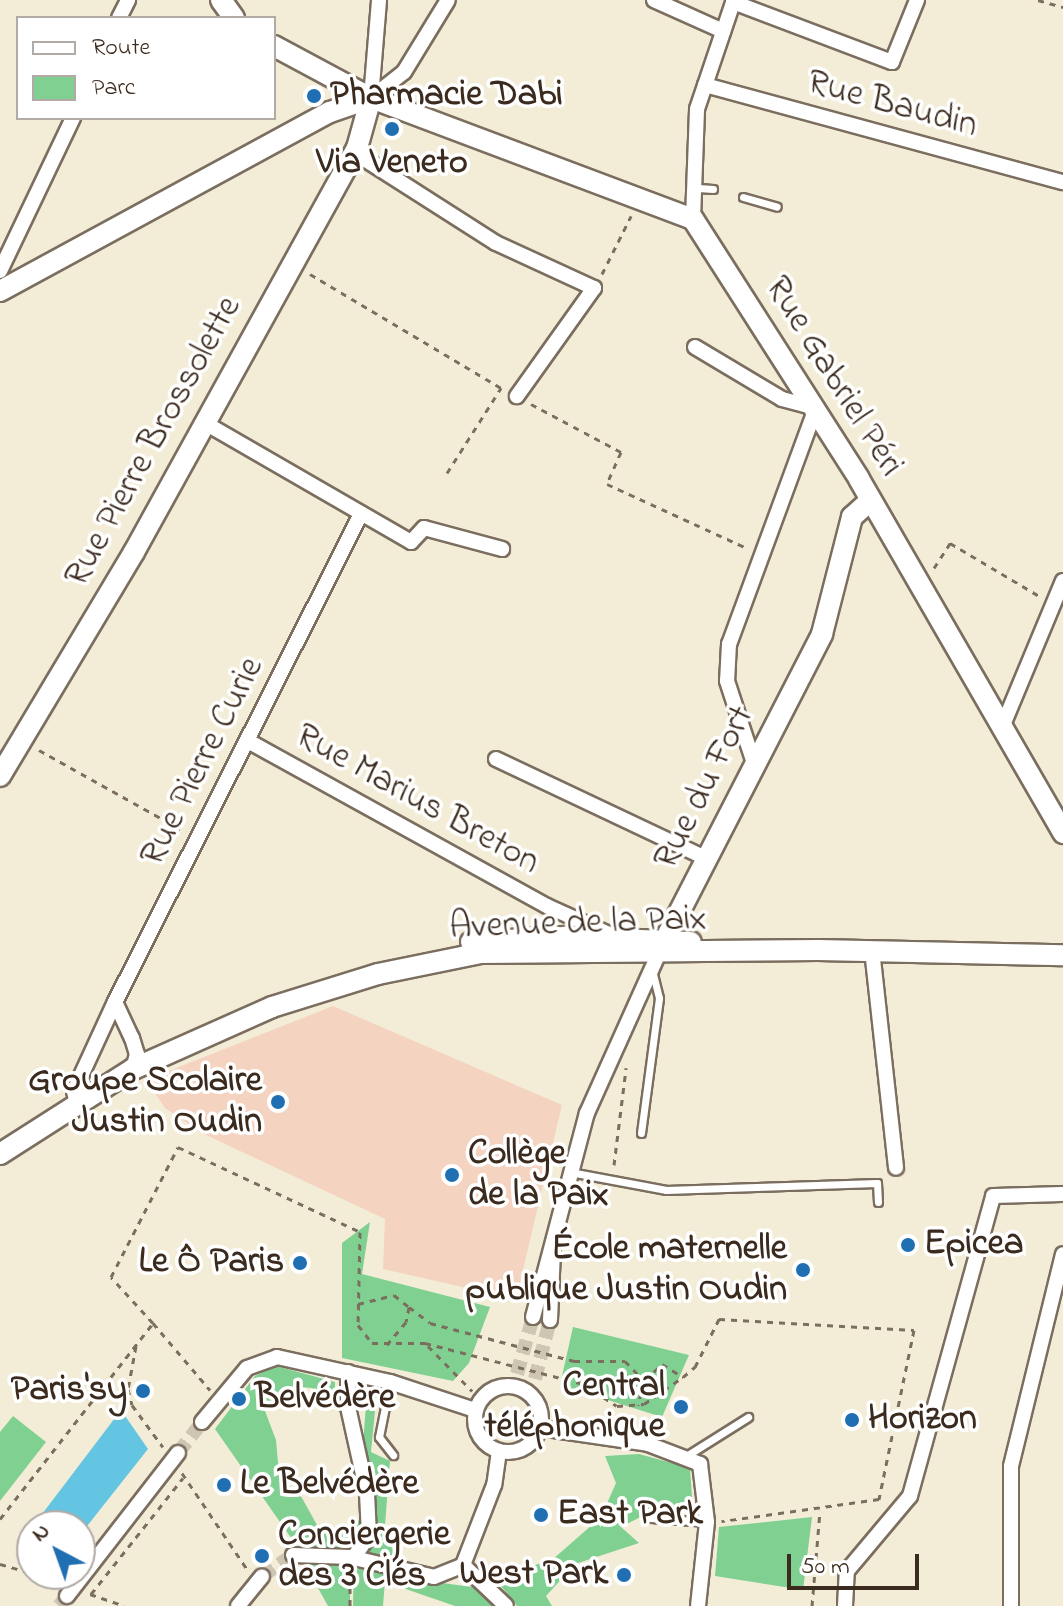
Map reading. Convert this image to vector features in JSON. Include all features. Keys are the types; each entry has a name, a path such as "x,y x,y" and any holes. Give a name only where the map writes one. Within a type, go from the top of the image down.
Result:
{"main road":[{"path":"276,47 371,98 693,219"},
{"path":"0,291 330,112 371,98"},
{"name":"Rue Pierre Brossolette","path":"0,776 205,423 359,146 371,98"},
{"name":"Rue Gabriel Péri","path":"693,219 816,408 1063,833"},
{"name":"Rue du Fort","path":"659,956 822,634 852,517 870,501"},
{"name":"Avenue de la Paix","path":"0,1140 135,1061 266,998 379,961 484,940 552,938 619,938 659,956"},
{"name":"Avenue de la Paix","path":"135,1061 272,1007 378,974 481,953 659,956 872,950 1063,955"},
{"name":"Avenue de la Paix","path":"0,1154 76,1097"}],"street":[{"path":"371,98 372,55 379,0"},
{"path":"371,98 404,72 448,0"},
{"path":"654,0 723,31"},
{"path":"693,219 705,188 697,109 733,1 892,62 917,0"},
{"name":"Rue Baudin","path":"705,85 1063,182"},
{"path":"0,271 72,120"},
{"path":"359,146 496,243 594,288 517,396"},
{"path":"695,347 782,399 816,408 729,644 728,669 755,766"},
{"path":"205,423 411,542 424,528 502,549"},
{"name":"Rue Pierre Curie","path":"76,1097 115,1002 361,514"},
{"path":"1003,725 1051,603 1063,581"},
{"name":"Rue Marius Breton","path":"248,741 558,911 619,938"},
{"path":"496,759 708,859"},
{"name":"Rue Marius Breton","path":"552,938 558,911"},
{"path":"872,950 896,1168"},
{"name":"Rue du Fort","path":"533,1317 568,1172 587,1113 659,956"},
{"path":"115,1002 135,1061"},
{"path":"845,1606 847,1571 910,1496 993,1196 1063,1194"},
{"name":"Rue du Fort","path":"550,1243 555,1279 550,1320"},
{"path":"1011,1606 1011,1466 1063,1254"},
{"path":"202,1422 247,1368 277,1357 390,1382 475,1410"},
{"path":"348,1372 348,1407 367,1493 369,1536 353,1558"},
{"path":"531,1394 535,1379"},
{"path":"516,1380 531,1394 540,1408 540,1428 520,1450 499,1451 477,1431 475,1410 487,1392 516,1380"},
{"path":"540,1428 648,1444 700,1464 707,1522 698,1606"},
{"path":"293,1555 353,1558 434,1577 463,1565 494,1485 499,1451"},
{"path":"67,1596 178,1453"},
{"path":"463,1565 506,1606"},
{"path":"238,1606 262,1576"}],"lane":[{"path":"743,197 777,207"},
{"path":"641,1133 659,998 659,956"},
{"path":"568,1172 666,1190 877,1183 878,1202"},
{"path":"390,1382 379,1437 393,1455"},
{"path":"683,1458 748,1417"},
{"path":"651,1518 707,1522"}],"path":[{"path":"1038,0 1063,7"},
{"path":"594,288 641,199"},
{"path":"293,264 501,388 621,452 607,484 762,554"},
{"path":"447,473 501,388"},
{"path":"922,588 950,543 1051,603"},
{"path":"22,740 198,839"},
{"path":"614,1165 622,1086 632,1054"},
{"path":"220,1401 111,1277 178,1147 360,1232 358,1325 372,1343 386,1346 425,1343 583,1384 617,1406 638,1405 695,1367 719,1319 914,1330 879,1499 707,1522"},
{"path":"358,1304 394,1295 430,1323 574,1361 625,1361 644,1381"},
{"path":"386,1346 406,1322 409,1307"},
{"path":"0,1519 153,1323"},
{"path":"425,1343 472,1391"},
{"path":"638,1405 644,1381 662,1364 683,1377"},
{"path":"91,1594 184,1476"},
{"path":"812,1606 820,1509"},
{"path":"350,1606 353,1558"}],"shaded area":[{"path":"333,1006 562,1105 516,1299 383,1269 385,1219 202,1133 165,1108 146,1080"}],"green space":[{"path":"370,1222 362,1274 490,1307 469,1363 453,1381 342,1358 342,1243"},
{"path":"573,1327 689,1355 662,1417 560,1385"},
{"path":"276,1366 335,1382 335,1407 312,1388 287,1386 265,1411 276,1440 279,1474 302,1498 317,1525 338,1532 363,1518 365,1532 348,1550 296,1545 215,1429 255,1376"},
{"path":"367,1389 377,1391 371,1452 390,1461 384,1538 400,1558 359,1553 374,1540 363,1446"},
{"path":"13,1416 46,1442 0,1501 0,1432"},
{"path":"639,1454 690,1468 693,1511 658,1508 621,1527 639,1543 575,1564 546,1596 552,1606 517,1606 494,1577 552,1560 601,1517 616,1483 605,1456"},
{"path":"812,1517 803,1590 715,1576 719,1527"},
{"path":"350,1557 350,1606 328,1606 303,1561"},
{"path":"354,1563 386,1568 383,1606 353,1606"},
{"path":"435,1582 480,1588 499,1606 455,1606 397,1586"}],"water":[{"path":"121,1410 148,1449 96,1515 96,1510 45,1510"}],"tunnel":[{"path":"517,1374 533,1317"},
{"path":"535,1379 550,1320"},
{"path":"178,1453 202,1422"},
{"path":"262,1576 293,1555"},
{"path":"59,1606 67,1596"}],"place":[{"name":"Pharmacie Dabi","path":"314,96"},
{"name":"Via Veneto","path":"392,129"},
{"name":"Groupe Scolaire Justin Oudin","path":"278,1102"},
{"name":"Collège de la Paix","path":"452,1175"},
{"name":"Epicea","path":"908,1245"},
{"name":"Le Ô Paris","path":"300,1263"},
{"name":"École maternelle publique Justin Oudin","path":"803,1270"},
{"name":"Paris'sy","path":"143,1391"},
{"name":"Belvédère","path":"239,1399"},
{"name":"Central téléphonique","path":"681,1407"},
{"name":"Horizon","path":"852,1420"},
{"name":"Le Belvédère","path":"224,1485"},
{"name":"East Park","path":"541,1515"},
{"name":"Conciergerie des 3 Clés","path":"262,1556"},
{"name":"West Park","path":"624,1575"}]}
